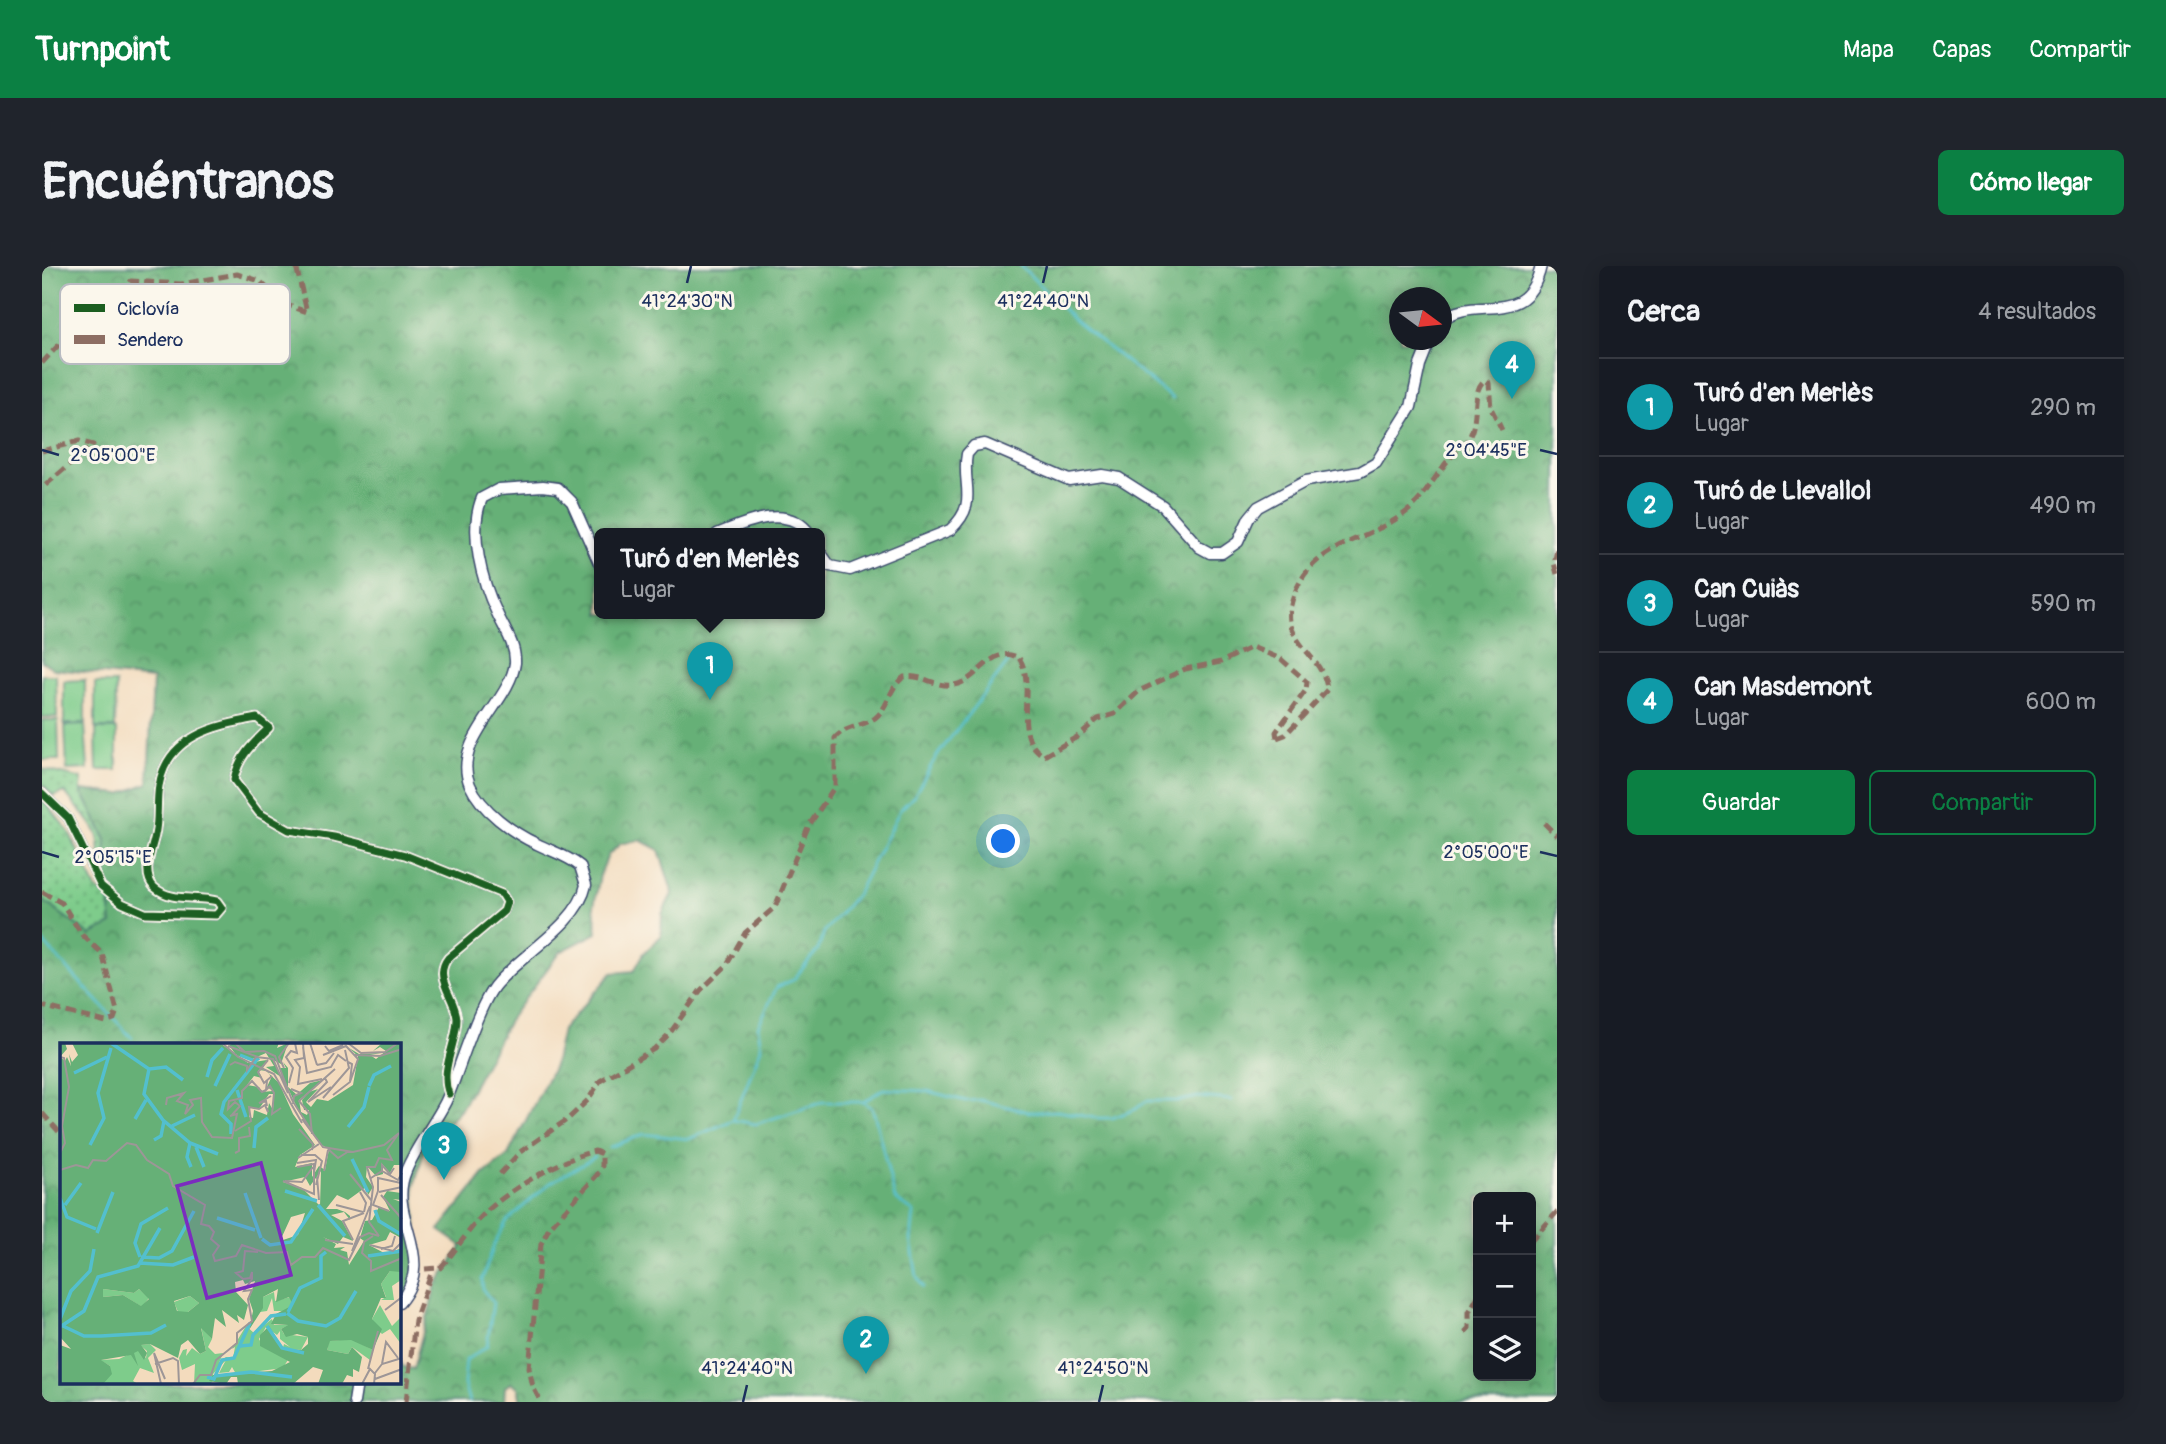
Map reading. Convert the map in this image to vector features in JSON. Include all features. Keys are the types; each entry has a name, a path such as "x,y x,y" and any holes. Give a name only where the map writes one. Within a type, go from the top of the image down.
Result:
{"main road":[{"path":"1452,313 1493,309 1512,304 1532,289 1541,266"},
{"path":"825,559 830,566 850,570 950,530 967,507 967,454 974,446 985,444 1069,480 1102,475 1119,478 1163,506 1199,547 1210,553 1222,553 1238,542 1258,507 1315,478 1360,472 1376,463 1411,407 1426,350"},
{"path":"401,1300 411,1286 416,1269 402,1197 403,1179 449,1094 492,989 573,911 586,885 580,866 517,833 486,806 468,779 468,754 514,664 513,647 493,605 482,569 477,526 482,498 499,489 543,486 558,488 572,502 594,552"},
{"path":"736,528 773,516 797,520 804,528"},
{"path":"354,1402 357,1384"}],"street":[{"path":"42,793 68,818 101,886 122,903 145,913 216,915 222,908 217,901 172,897 156,888 150,880 149,861 156,831 159,783 168,758 187,739 233,722 257,718 269,728 243,755 236,766 234,780 259,813 289,830 334,837 405,855 502,894 507,901 504,911 448,958 442,967 443,980 457,1016 446,1076 449,1094"}],"green space":[{"path":"42,266 1557,266 1557,1402 521,1402 518,1387 511,1383 505,1387 504,1402 42,1402 42,900 90,935 112,924 105,861 106,840 81,790 121,794 148,783 153,679 54,669 42,661"},
{"path":"42,675 56,675 57,717 42,717"},
{"path":"85,680 85,724 64,724 64,681"},
{"path":"95,683 116,683 115,728 95,728"},
{"path":"42,720 58,720 59,760 42,760"},
{"path":"85,725 88,769 67,770 65,726"},
{"path":"96,729 117,729 117,770 97,770"},
{"path":"42,769 82,779 81,790 106,840 108,885 101,872 100,846 96,832 65,792 53,796 42,784"},
{"path":"42,798 69,832 96,889 109,897 112,924 90,936 42,900"}],"waterway":[{"path":"1021,266 1075,321 1173,399"},
{"path":"733,1120 761,1048 758,1026 777,987 793,980 818,950 824,932 857,894 900,810 914,796 936,757 1009,661"},
{"path":"42,941 132,1038"},
{"path":"610,1147 644,1134 689,1139 733,1120 756,1124 823,1102 863,1102 883,1089 927,1091 1029,1112 1058,1111 1095,1118 1112,1118 1136,1109 1146,1101 1179,1101 1198,1097 1232,1100"},
{"path":"863,1102 872,1108 875,1117 895,1199 914,1212 911,1240 917,1277 923,1287"},
{"path":"469,1402 464,1384 466,1360 487,1346 493,1302 483,1290 482,1280 495,1242 507,1221 550,1183 595,1157"}],"marked path":[{"path":"290,306 307,312 296,266"},
{"path":"181,284 237,274 263,284"},
{"path":"128,284 131,281 181,284"},
{"path":"42,363 60,343"},
{"path":"1277,738 1285,735 1327,690 1320,668 1298,640 1290,618 1291,605 1299,584 1310,568 1340,546 1393,521 1415,504 1470,436 1478,392 1485,380 1489,383 1491,408 1502,430"},
{"path":"42,451 79,441 93,445 42,488"},
{"path":"1557,550 1554,563 1557,574"},
{"path":"500,1174 520,1152 568,1119 588,1100 600,1081 654,1049 670,1033 700,991 726,966 745,933 775,907 808,827 835,786 835,738 844,731 875,718 895,686 904,677 955,685 970,678 1002,655 1019,658 1026,682 1028,735 1034,747 1044,756 1077,737 1098,719 1115,714 1139,691 1185,669 1221,662 1252,647 1281,659 1307,682 1306,690 1276,732 1277,738"},
{"path":"1544,823 1557,836"},
{"path":"42,892 62,903 82,935 102,953 117,1011 114,1019 106,1022 42,1006"},
{"path":"42,1113 60,1133"},
{"path":"425,1269 440,1268 481,1217 519,1187 581,1155 595,1151 602,1154 602,1166 597,1175 549,1228 541,1244 529,1368 533,1387 541,1402"},
{"path":"1536,1235 1557,1212"},
{"path":"406,1402 415,1320 432,1271"},
{"path":"1465,1332 1469,1328 1469,1312 1473,1305"}],"cycle path":[{"path":"42,793 68,818 101,886 122,903 145,913 216,915 222,908 217,901 168,895 150,882 148,869 156,829 159,786 164,769 182,745 209,730 257,718 269,728 243,757 234,780 259,813 289,830 334,837 405,855 502,894 507,902 504,911 448,958 444,966 444,981 457,1019 447,1066 446,1085 449,1094"}],"place":[{"name":"Can Masdemont","path":"1512,399"},
{"name":"Turó d'en Merlès","path":"710,700"},
{"name":"Can Cuiàs","path":"444,1180"},
{"name":"Turó de Llevallol","path":"866,1374"}]}
